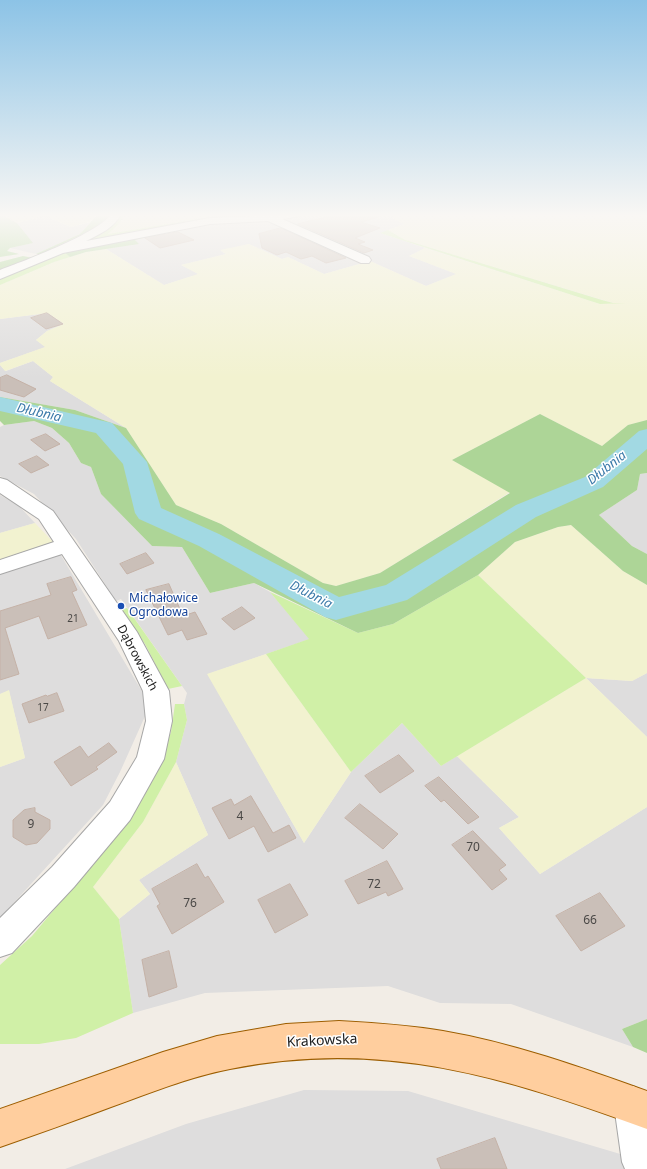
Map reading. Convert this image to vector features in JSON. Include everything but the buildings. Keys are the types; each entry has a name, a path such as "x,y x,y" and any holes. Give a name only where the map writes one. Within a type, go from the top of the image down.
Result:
{"main road":[{"name":"Krakowska","path":"0,1128 210,1056 268,1044 337,1038 399,1041 448,1048 522,1066 640,1107"}],"street":[{"path":"0,275 15,269"},
{"name":"Dąbrowskich","path":"0,484 46,515 67,545 129,638 156,691 159,721 150,759 120,811 63,878 0,941"},
{"path":"0,566 67,545"},
{"path":"640,1107 642,1162 646,1169"}],"shaded area":[{"path":"138,269 188,269 199,274 164,285"},
{"path":"312,269 343,269 324,274"},
{"path":"387,269 442,269 457,274 426,286"},
{"path":"48,313 64,324 47,331 36,340 46,347 0,363 0,319"},
{"path":"33,361 53,377 50,381 126,428 75,410 0,397 0,365 6,371"},
{"path":"34,421 52,428 69,443 81,463 91,467 101,494 152,546 182,547 210,593 254,583 270,592 310,639 208,674 304,843 351,772 402,723 441,766 457,756 519,817 499,828 540,874 647,807 647,1019 622,1029 633,1047 511,1004 440,1003 388,986 205,993 133,1013 119,919 150,894 139,880 208,835 176,762 187,720 184,704 187,693 121,599 116,601 76,539 34,494 0,476 0,427 4,425"},
{"path":"647,473 647,554 632,546 599,515 637,490 640,474"},
{"path":"0,495 19,506 35,523 0,533"},
{"path":"59,552 143,693 146,714 120,772 103,805 0,918 0,767 25,758 9,691 0,694 0,570"},
{"path":"647,673 647,737 586,678 632,681"},
{"path":"304,1090 408,1091 627,1156 647,1165 647,1169 65,1169 186,1124"}],"green space":[{"path":"0,269 8,269 0,272"},
{"path":"23,269 39,269 0,285 0,278"},
{"path":"39,269 138,269 164,285 198,274 188,269 312,269 324,274 343,269 387,269 426,286 456,274 442,269 489,269 600,304 613,303 499,269 647,269 647,420 628,425 602,446 540,414 452,460 510,492 380,573 336,586 323,583 221,524 176,505 126,428 50,381 53,377 33,361 5,371 0,365 0,363 45,347 36,340 47,331 64,324 48,313 0,319 0,285"},
{"path":"490,269 499,269 613,303 626,303 600,304"},
{"path":"0,397 75,410 126,428 176,505 221,524 323,583 336,586 380,573 510,493 452,460 540,414 602,446 628,425 647,420 647,473 640,474 637,490 599,515 632,546 647,554 647,585 623,571 571,525 558,527 515,542 478,575 393,624 358,633 254,583 210,593 182,547 152,546 101,494 91,467 81,463 69,443 52,428 34,421 4,425 0,421"},
{"path":"35,523 55,544 0,570 0,533"},
{"path":"571,525 623,571 647,585 647,673 632,681 586,678 478,575 515,542 558,527"},
{"path":"478,575 586,678 441,766 402,723 351,772 266,654 309,639 270,592 358,633 393,624"},
{"path":"127,608 182,686 168,689 145,644 122,610"},
{"path":"266,654 351,772 304,843 207,674"},
{"path":"586,678 647,737 647,807 540,874 499,828 519,817 457,756"},
{"path":"9,690 25,758 0,767 0,694"},
{"path":"175,704 184,704 187,720 176,762 143,822 93,887 119,919 133,1013 76,1038 39,1044 0,1044 0,965 32,936 83,875 155,775 171,732"},
{"path":"176,762 208,835 139,880 150,894 119,919 93,887 143,822"},
{"path":"647,1019 647,1053 633,1047 622,1029"}],"waterway":[{"name":"Dłubnia","path":"0,404 104,428 135,462 149,513 209,540 336,609 396,593 526,511 594,482 647,436"}],"place":[{"name":"Michałowice Ogrodowa","path":"121,606"}]}
